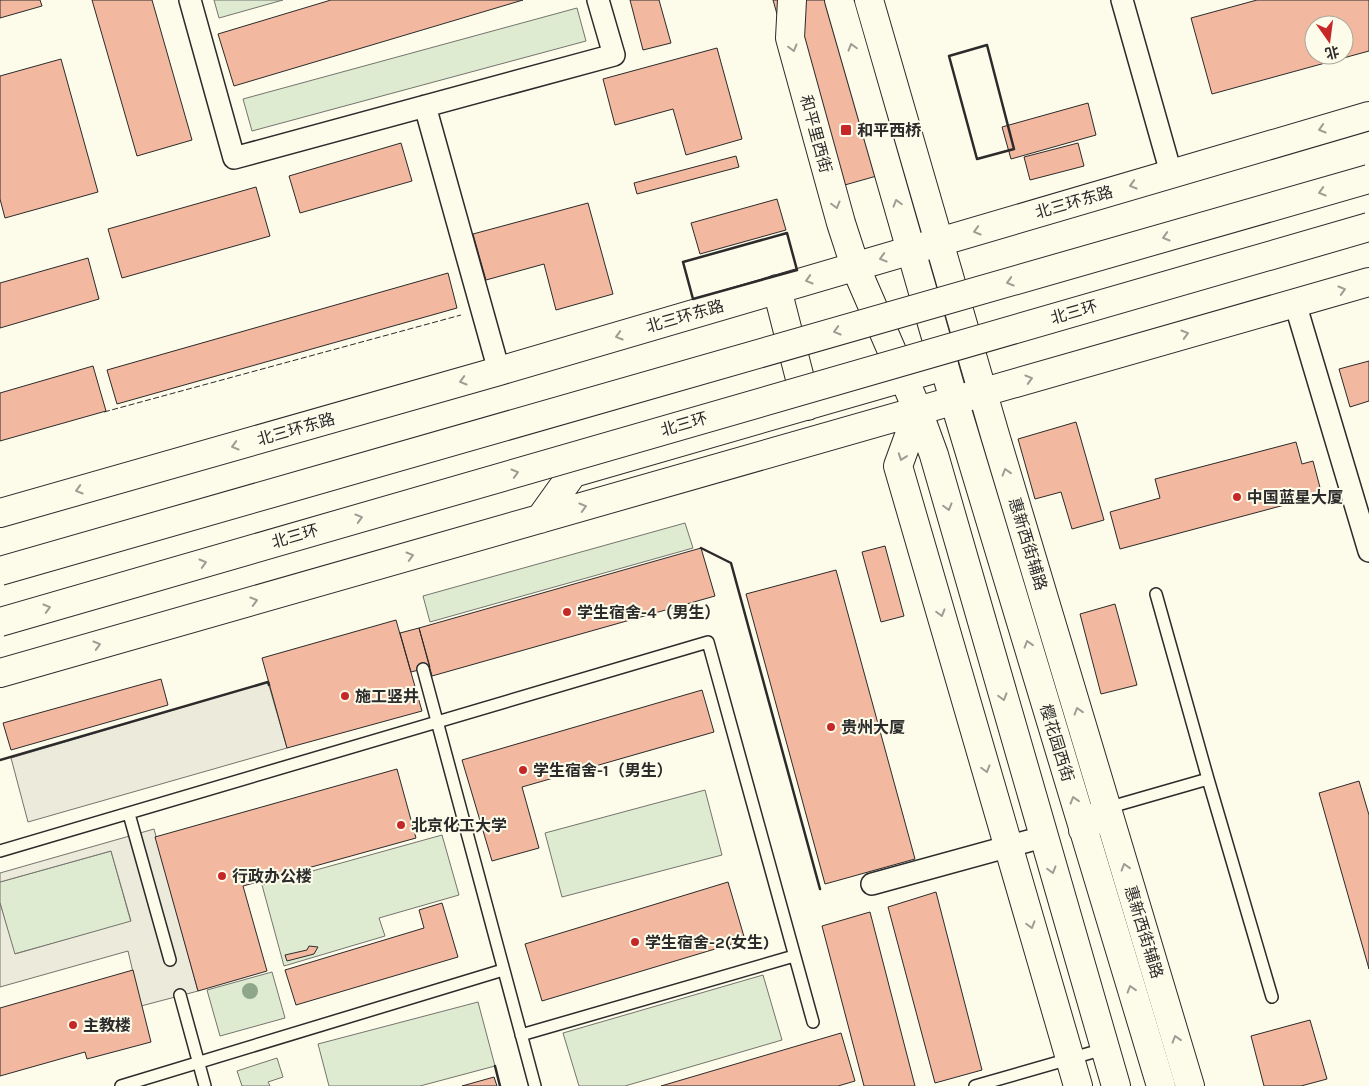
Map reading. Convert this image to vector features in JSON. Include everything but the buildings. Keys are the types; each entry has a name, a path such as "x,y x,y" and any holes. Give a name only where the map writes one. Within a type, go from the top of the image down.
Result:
{"main road":[{"name":"和平里西街","path":"792,0 790,38 839,217 855,266 918,411"},
{"path":"839,0 911,250"},
{"name":"惠新西街辅路","path":"869,0 982,393 1190,1086"},
{"name":"北三环东路","path":"0,513 499,371 1369,116"},
{"path":"0,571 1369,179"},
{"name":"北三环","path":"0,622 1369,227"},
{"name":"樱花园西街","path":"911,250 954,400 1160,1086"},
{"path":"0,673 1369,282"},
{"path":"777,289 807,406"},
{"path":"540,519 573,473 944,366"},
{"path":"918,411 934,455 1116,1086"},
{"path":"918,411 898,466 1078,1086"},
{"path":"1084,830 1107,808"}],"street":[{"path":"190,0 234,158 614,54 598,0"},
{"path":"1122,0 1172,174"},
{"path":"424,106 499,371"},
{"path":"1295,303 1369,551"},
{"path":"872,884 1009,848 1043,837"}],"lane":[{"path":"1156,594 1272,997"},
{"path":"0,851 708,642 813,1022"},
{"path":"423,669 535,1086"},
{"path":"1107,808 1208,779"},
{"path":"129,814 170,960"},
{"path":"521,1035 794,956"},
{"path":"121,1086 503,970"},
{"path":"180,996 205,1086"},
{"path":"975,1086 1104,1049"}],"green space":[{"path":"214,0 283,0 219,18"},
{"path":"577,8 586,41 252,131 243,99"},
{"path":"685,523 693,548 430,622 423,596"},
{"path":"705,790 722,855 562,897 545,833"},
{"path":"442,835 459,895 379,918 385,936 284,966 262,885"},
{"path":"111,851 131,922 14,954 0,903 0,882"},
{"path":"272,972 285,1018 220,1036 207,990"},
{"path":"763,975 782,1040 625,1086 579,1086 563,1033"},
{"path":"478,1002 495,1066 420,1086 329,1086 318,1044"},
{"path":"277,1058 283,1077 268,1082 270,1086 242,1086 237,1071"}],"shaded area":[{"path":"268,682 287,748 28,822 11,758"},
{"path":"154,829 198,991 141,1006 128,951 0,987 0,903 15,954 131,921 111,851 0,882 0,873"}],"fence":[{"path":"104,412 461,315"}],"wall":[{"path":"987,45 1014,149 977,159 949,56 987,45"},
{"path":"787,233 797,270 693,299 683,262 787,233"},
{"path":"701,548 731,563 820,889"},
{"path":"0,760 268,682 269,685"},
{"path":"495,1066 500,1086"}],"place":[{"name":"和平西桥","path":"846,130"},
{"name":"中国蓝星大厦","path":"1237,497"},
{"name":"学生宿舍-4（男生）","path":"567,612"},
{"name":"施工竖井","path":"345,696"},
{"name":"贵州大厦","path":"831,727"},
{"name":"学生宿舍-1（男生）","path":"523,770"},
{"name":"北京化工大学","path":"401,825"},
{"name":"行政办公楼","path":"222,876"},
{"name":"学生宿舍-2(女生)","path":"635,942"},
{"name":"主教楼","path":"73,1025"}]}
